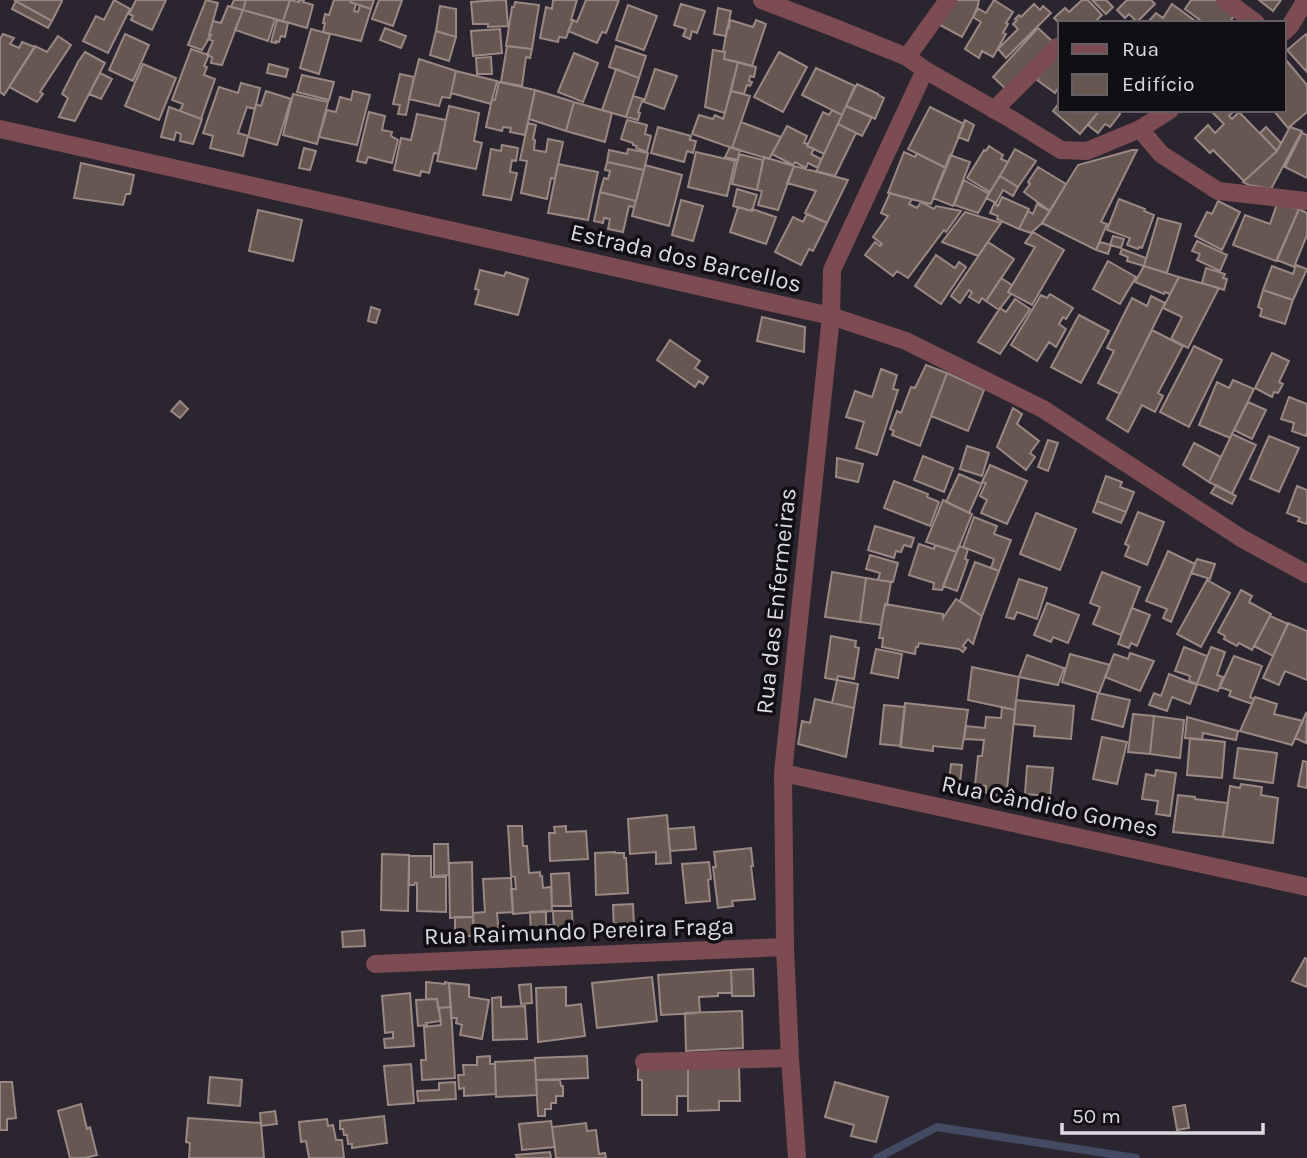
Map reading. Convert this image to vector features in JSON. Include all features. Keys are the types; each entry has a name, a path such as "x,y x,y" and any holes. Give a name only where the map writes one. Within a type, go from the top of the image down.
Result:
{"street":[{"path":"762,0 907,57 1061,150 1087,151 1140,129 1167,112"},
{"path":"907,57 948,0"},
{"path":"1225,0 1253,21"},
{"path":"1286,30 1306,0"},
{"path":"994,110 1057,47"},
{"name":"Rua das Enfermeiras","path":"797,1158 785,947 783,773 831,316 832,270 925,70"},
{"name":"Estrada dos Barcellos","path":"0,128 831,316 906,341 1043,409 1241,538 1307,574"},
{"path":"1140,129 1161,155 1218,191 1307,201"},
{"name":"Rua Cândido Gomes","path":"783,773 1307,887"},
{"name":"Rua Raimundo Pereira Fraga","path":"374,964 785,947"},
{"path":"645,1062 790,1058"}],"building":[{"path":"14,0 61,0 62,1 52,21"},
{"path":"114,0 130,9 108,53 83,41 96,16 104,20"},
{"path":"136,0 166,0 152,30 131,20 133,16 129,14"},
{"path":"206,0 218,3 211,35 202,50 188,45"},
{"path":"234,0 246,0 243,10 231,7"},
{"path":"246,0 290,0 283,21 243,10"},
{"path":"290,0 304,0 303,2 313,5 307,28 283,21"},
{"path":"334,0 350,0 356,4 354,11 358,12 360,5 371,9 361,41 323,32 325,14 329,15"},
{"path":"350,0 374,0 371,9"},
{"path":"379,0 402,0 393,26 372,19"},
{"path":"506,0 508,26 488,27 488,24 473,24 471,2"},
{"path":"553,0 577,0 566,38 559,37 558,42 540,38 546,7 552,9"},
{"path":"586,0 619,0 606,33 602,32 597,43 568,31 573,20 577,22"},
{"path":"953,0 979,0 977,10 962,37 940,25"},
{"path":"994,0 1013,12 1006,23 1008,24 1003,33 1006,34 993,57 982,51 979,58 965,49 981,22 973,17 977,8 986,13"},
{"path":"1082,0 1088,0 1102,15 1096,21 1058,22 1054,18 1065,8 1069,12"},
{"path":"1092,0 1106,0 1113,7 1106,14"},
{"path":"1127,0 1151,0 1155,4 1138,21 1129,14 1125,18 1117,10"},
{"path":"1191,0 1216,0 1236,13 1230,21 1201,21 1185,9"},
{"path":"1259,0 1281,0 1273,11"},
{"path":"16,1 52,21 48,28 12,9"},
{"path":"515,2 539,5 532,49 506,46"},
{"path":"681,4 705,11 697,33 692,31 690,39 683,36 686,29 674,25"},
{"path":"1034,4 1040,10 1043,6 1051,13 1006,58 998,49 1018,29 1013,24 1017,20 1015,19 1019,15 1021,17"},
{"path":"1172,4 1195,21 1149,21 1156,13 1163,18"},
{"path":"628,5 657,16 644,50 616,40"},
{"path":"228,6 243,10 222,65 211,63 212,57 207,55 213,41 208,39 213,21 221,23"},
{"path":"440,6 456,9 456,37 436,31"},
{"path":"718,8 731,11 726,36 714,34"},
{"path":"243,10 275,19 268,41 235,30"},
{"path":"277,20 288,23 285,37 281,36 276,43 271,42"},
{"path":"730,20 753,27 756,20 766,24 752,66 724,59"},
{"path":"385,28 406,36 401,48 380,40"},
{"path":"1038,28 1052,41 1007,90 993,77"},
{"path":"311,29 330,34 319,74 300,68"},
{"path":"500,29 502,53 473,56 471,31"},
{"path":"436,31 456,37 449,61 430,55"},
{"path":"3,34 14,38 10,44 19,48 22,42 35,47 4,95 0,92 0,39"},
{"path":"125,34 149,45 133,81 109,70"},
{"path":"1307,35 1307,72 1287,50"},
{"path":"58,36 71,45 40,92 43,94 37,102 9,87 35,46 47,52"},
{"path":"507,46 532,49 530,58 526,57 522,86 501,82"},
{"path":"616,46 646,56 639,78 609,67"},
{"path":"191,49 209,55 204,66 207,67 204,75 215,79 201,119 180,111 183,104 172,100"},
{"path":"713,50 725,52 724,59 738,62 725,113 705,107"},
{"path":"1057,51 1058,88 1055,93 1037,80"},
{"path":"85,52 105,63 75,121 59,117 68,98 62,94"},
{"path":"779,52 807,67 783,112 754,97"},
{"path":"574,53 598,63 583,102 558,92"},
{"path":"491,57 492,74 477,74 476,58"},
{"path":"419,59 456,71 450,98 442,97 439,106 409,99"},
{"path":"1286,60 1307,85 1307,112 1288,128 1275,112 1286,112"},
{"path":"738,62 756,67 754,77 750,76 749,81 752,82 750,86 747,85 744,94 731,91"},
{"path":"143,64 176,78 159,120 125,106"},
{"path":"269,64 288,69 286,77 267,73"},
{"path":"816,68 855,86 842,115 802,95"},
{"path":"616,69 639,78 626,117 602,110"},
{"path":"655,69 677,76 664,109 644,102"},
{"path":"456,71 497,81 491,104 451,93"},
{"path":"100,73 112,79 101,99 89,94"},
{"path":"400,74 414,77 406,115 398,114 400,105 393,104"},
{"path":"302,75 334,82 329,100 297,92"},
{"path":"499,82 535,90 525,135 510,132 511,128 503,127 502,131 486,127"},
{"path":"241,83 260,88 255,109 247,107 238,133 248,136 243,156 210,148 213,136 203,133 219,87 238,93"},
{"path":"857,84 884,98 875,119 846,106"},
{"path":"535,90 574,102 566,131 529,119"},
{"path":"266,91 291,99 277,145 248,137 256,104 261,106"},
{"path":"353,91 370,95 357,145 319,137 327,110 336,112 340,97 351,100"},
{"path":"731,91 750,96 732,148 692,134 699,115 713,119 715,115 723,119"},
{"path":"293,94 328,102 317,144 283,135"},
{"path":"633,96 643,99 638,120 626,117"},
{"path":"574,102 612,113 605,142 566,131"},
{"path":"1058,105 1058,112 1098,112 1080,134 1053,111"},
{"path":"449,106 479,113 474,141 482,143 476,169 437,161"},
{"path":"846,106 872,117 862,136 838,124"},
{"path":"169,107 202,119 193,144 180,141 181,134 176,132 174,140 161,137"},
{"path":"930,107 964,124 946,168 908,149"},
{"path":"832,110 842,115 824,154 807,146 823,112 829,115"},
{"path":"369,112 385,116 382,130 392,132 391,136 398,140 392,163 368,157 366,163 357,161"},
{"path":"1098,112 1120,114 1110,127 1105,124 1098,133 1088,125"},
{"path":"1212,112 1233,112 1229,116 1232,119 1239,112 1277,151 1244,181 1213,150 1210,153 1195,138 1208,125 1215,133 1224,124"},
{"path":"417,114 446,120 439,154 434,153 429,173 421,171 420,176 394,170 401,138 411,140"},
{"path":"627,120 647,125 645,134 651,136 647,152 621,139"},
{"path":"965,120 974,125 968,141 958,137"},
{"path":"741,122 781,137 769,159 732,148"},
{"path":"528,123 536,125 534,150 546,152 548,139 563,142 555,179 551,178 547,199 521,193 527,161 520,160"},
{"path":"838,124 856,133 835,176 816,171"},
{"path":"787,126 807,136 804,143 814,149 811,154 821,159 818,168 808,163 806,168 795,162 793,165 772,154"},
{"path":"658,127 691,136 690,140 696,141 693,153 687,151 684,162 651,153"},
{"path":"1266,127 1281,143 1277,151 1260,133"},
{"path":"1290,127 1302,131 1271,189 1243,182 1277,151"},
{"path":"1302,133 1307,135 1307,178 1285,167"},
{"path":"502,145 518,148 516,161 512,160 510,172 517,173 511,200 483,195 491,149 501,151"},
{"path":"989,146 1003,155 1001,159 1008,162 990,192 967,178"},
{"path":"730,147 740,150 738,160 725,157"},
{"path":"304,148 316,151 310,170 299,168"},
{"path":"628,149 648,153 644,170 607,162 609,150 627,154"},
{"path":"1015,149 1036,161 1018,187 1000,176"},
{"path":"1137,150 1101,222 1107,224 1096,250 1042,223 1078,165"},
{"path":"696,152 735,161 727,196 688,187"},
{"path":"904,152 915,157 917,153 946,168 931,204 888,193"},
{"path":"739,154 763,160 757,190 732,184"},
{"path":"950,155 970,162 953,206 933,198"},
{"path":"764,157 794,166 778,210 758,205 762,191 757,190"},
{"path":"607,162 644,170 636,201 600,192 604,178 608,179 610,171 605,170"},
{"path":"81,163 134,175 130,194 126,194 123,205 74,198"},
{"path":"558,164 598,172 588,220 548,213"},
{"path":"645,165 682,175 669,226 632,216"},
{"path":"794,166 848,180 827,223 805,213 816,191 787,183"},
{"path":"1038,167 1066,184 1050,211 1024,192"},
{"path":"1000,176 1018,187 1013,196 1003,190 996,203 986,198"},
{"path":"964,180 989,194 978,213 954,205"},
{"path":"737,189 757,195 752,211 733,206"},
{"path":"600,192 636,201 634,207 629,206 623,232 608,229 610,219 604,218 603,223 594,221"},
{"path":"890,193 912,199 909,204 917,208 921,202 934,209 936,206 961,211 908,278 897,271 893,276 865,255 875,242 880,246 882,244 873,237 888,216 881,213"},
{"path":"1002,197 1029,209 1019,229 990,213 994,204 998,206"},
{"path":"1119,199 1154,215 1142,248 1127,245 1130,238 1107,230"},
{"path":"681,200 703,206 693,241 672,235"},
{"path":"1218,201 1240,212 1222,250 1195,236 1207,212 1212,214"},
{"path":"1037,204 1050,211 1042,223 1031,233 1019,229 1028,211 1033,214"},
{"path":"1277,204 1299,209 1276,261 1233,245 1245,215 1270,224"},
{"path":"738,207 776,217 766,244 730,232"},
{"path":"1299,209 1307,213 1307,235 1294,267 1277,260"},
{"path":"258,210 302,220 293,261 249,251"},
{"path":"965,212 1001,223 978,256 942,242"},
{"path":"807,214 827,223 813,251 809,249 801,265 775,252 793,217 803,222"},
{"path":"1158,218 1181,224 1167,273 1144,266"},
{"path":"1033,232 1064,250 1032,305 1008,292 1035,247 1025,243"},
{"path":"1113,236 1124,239 1121,248 1110,245"},
{"path":"1197,241 1227,255 1220,271 1197,260 1200,254 1192,251"},
{"path":"988,242 1014,259 986,301 982,298 979,303 969,297 972,292 969,290 960,303 951,296"},
{"path":"1100,242 1111,245 1108,254 1096,250"},
{"path":"1122,249 1146,258 1144,266 1127,261 1128,257 1120,254"},
{"path":"936,255 955,268 959,262 966,267 941,304 915,286"},
{"path":"1108,261 1136,277 1120,304 1093,289"},
{"path":"1296,265 1307,269 1293,300 1263,290 1272,266 1293,274"},
{"path":"1144,266 1179,277 1170,294 1135,282"},
{"path":"1206,268 1225,274 1223,278 1227,279 1224,290 1202,283"},
{"path":"480,270 504,276 506,272 528,279 518,315 475,304 479,290 475,289"},
{"path":"1179,277 1219,288 1188,348 1171,339 1182,317 1163,308"},
{"path":"1001,278 1012,285 1008,292 1011,294 999,310 986,301"},
{"path":"1263,290 1293,300 1285,324 1260,316 1262,309 1258,307"},
{"path":"1050,294 1073,308 1059,324 1066,329 1056,347 1049,342 1037,361 1011,345 1041,295 1047,298"},
{"path":"1151,296 1165,303 1120,394 1098,383 1114,351 1107,348 1132,298 1147,306"},
{"path":"1015,299 1030,309 1000,354 978,342 1000,308 1006,312"},
{"path":"371,307 380,310 376,323 368,321"},
{"path":"1079,315 1109,331 1081,383 1051,367"},
{"path":"762,317 805,327 804,352 757,341"},
{"path":"1152,330 1183,346 1158,393 1163,396 1155,412 1142,405 1128,432 1107,419"},
{"path":"670,340 700,361 695,368 708,377 703,384 699,381 695,387 657,360"},
{"path":"1194,346 1222,360 1189,427 1160,412"},
{"path":"1272,353 1289,361 1279,382 1283,384 1272,397 1255,388"},
{"path":"926,365 947,373 920,446 892,435 894,431 890,429 897,411 901,413 911,387 915,388"},
{"path":"881,369 897,375 893,389 898,390 877,455 856,448 864,422 846,417 855,391 872,397"},
{"path":"947,373 984,390 968,431 931,416"},
{"path":"1233,380 1254,389 1230,438 1199,425 1217,382 1229,388"},
{"path":"1289,397 1307,404 1306,436 1292,431 1294,423 1281,419"},
{"path":"180,401 188,409 180,418 171,411"},
{"path":"1248,402 1266,410 1252,439 1234,430"},
{"path":"1013,408 1022,414 1017,424 1039,441 1030,453 1035,457 1026,470 997,447"},
{"path":"1232,434 1256,445 1232,494 1209,482"},
{"path":"1269,436 1299,448 1279,492 1250,479"},
{"path":"1048,440 1058,443 1048,471 1038,467"},
{"path":"1194,443 1221,457 1209,482 1183,465"},
{"path":"967,446 989,453 982,476 960,469"},
{"path":"923,456 953,468 944,492 914,480"},
{"path":"837,458 863,464 858,482 836,477"},
{"path":"990,465 1027,481 1007,524 981,513 987,500 980,496 986,483 982,482"},
{"path":"959,474 982,484 969,513 946,502"},
{"path":"1106,476 1122,482 1120,487 1134,492 1126,512 1097,501"},
{"path":"894,481 928,494 927,497 939,502 930,526 884,508"},
{"path":"1216,485 1236,496 1232,504 1211,493"},
{"path":"1297,486 1307,490 1307,524 1287,513"},
{"path":"943,500 972,514 957,552 926,542"},
{"path":"1097,501 1126,512 1121,523 1093,512"},
{"path":"1138,512 1164,522 1147,565 1125,556 1129,546 1125,544"},
{"path":"1036,513 1076,529 1060,570 1020,554"},
{"path":"974,517 997,526 994,534 1011,540 999,571 991,568 994,559 963,547"},
{"path":"875,526 914,538 911,547 904,545 901,552 896,551 894,558 868,550"},
{"path":"919,544 934,549 935,545 957,552 942,590 933,589 934,583 909,575"},
{"path":"959,546 968,549 965,559 968,560 957,591 943,586"},
{"path":"1168,551 1195,564 1171,622 1163,618 1167,609 1146,601"},
{"path":"870,555 898,563 893,582 878,580 880,573 866,569"},
{"path":"1197,559 1215,564 1210,579 1191,573"},
{"path":"975,562 999,571 982,616 960,601"},
{"path":"832,572 866,578 860,622 825,617"},
{"path":"1102,572 1140,587 1121,635 1093,624 1100,607 1090,603"},
{"path":"866,578 891,582 881,625 860,622"},
{"path":"1019,579 1047,588 1037,619 1017,612 1014,619 1006,617"},
{"path":"1207,580 1230,593 1201,647 1177,634"},
{"path":"1241,590 1252,596 1249,602 1271,614 1252,650 1239,643 1237,646 1218,632"},
{"path":"956,599 982,616 973,644 968,639 963,646 966,648 963,652 959,649 919,643 915,654 882,647 883,638 879,638 885,604 943,614 943,618"},
{"path":"1047,603 1079,615 1068,643 1053,637 1051,642 1034,635"},
{"path":"1132,608 1150,615 1137,646 1131,643 1129,648 1118,644"},
{"path":"1270,616 1288,624 1273,656 1254,646"},
{"path":"1288,623 1307,631 1307,680 1285,671 1279,685 1263,678"},
{"path":"831,636 856,641 855,647 859,648 854,679 838,676 837,680 825,678"},
{"path":"1184,647 1207,656 1197,684 1189,681 1190,676 1175,671"},
{"path":"1211,647 1225,652 1217,675 1223,677 1218,691 1197,684"},
{"path":"876,649 902,654 898,678 871,673"},
{"path":"1130,653 1154,661 1140,691 1105,677 1114,654 1128,659"},
{"path":"1070,654 1110,665 1099,693 1062,682"},
{"path":"1027,655 1064,668 1058,685 1019,677"},
{"path":"1234,656 1262,666 1250,697 1254,699 1252,704 1229,696 1231,691 1220,687"},
{"path":"972,667 1019,677 1015,710 968,700"},
{"path":"1169,674 1197,685 1190,704 1172,697 1167,711 1149,705 1154,693 1161,696"},
{"path":"837,680 858,684 854,708 832,703"},
{"path":"1098,693 1130,700 1123,727 1092,719"},
{"path":"1255,697 1277,704 1274,714 1303,721 1292,745 1240,731"},
{"path":"815,699 854,708 846,757 798,744 802,721 810,723"},
{"path":"1016,700 1074,706 1071,739 1034,736 1035,726 1014,724"},
{"path":"905,703 968,710 962,749 933,746 933,751 900,747"},
{"path":"884,705 905,707 901,746 880,744"},
{"path":"1002,707 1015,710 1006,798 986,793 986,786 975,785 978,756 982,756 984,740 964,739 966,726 985,728 986,717 1001,718"},
{"path":"1133,714 1154,716 1150,754 1128,752"},
{"path":"1307,714 1306,743 1295,738"},
{"path":"1154,716 1184,720 1180,758 1150,754"},
{"path":"1187,717 1238,731 1236,740 1203,733 1202,740 1185,738"},
{"path":"1102,737 1127,742 1117,784 1093,779"},
{"path":"1190,738 1225,742 1222,778 1187,775"},
{"path":"1238,748 1277,753 1273,783 1234,778"},
{"path":"1303,761 1307,762 1307,788 1298,786"},
{"path":"951,764 962,765 960,782 949,781"},
{"path":"1027,766 1053,768 1050,796 1025,794"},
{"path":"1156,770 1176,773 1170,816 1156,814 1158,801 1142,799 1146,774 1155,776"},
{"path":"1241,784 1262,787 1261,795 1278,798 1273,843 1223,837 1230,786 1240,788"},
{"path":"1178,795 1228,803 1223,837 1173,832"},
{"path":"667,815 671,863 656,864 656,852 630,854 628,819"},
{"path":"508,826 522,826 529,873 540,872 543,888 551,887 552,911 513,914 511,889 516,889 515,877 511,876"},
{"path":"566,826 566,832 586,831 588,859 550,861 549,833 555,833 554,827"},
{"path":"694,827 696,849 670,851 668,829"},
{"path":"434,844 448,844 449,875 434,876"},
{"path":"751,848 755,899 732,901 733,906 718,908 714,852"},
{"path":"595,853 624,853 626,858 628,893 596,895"},
{"path":"382,854 409,855 408,911 381,910"},
{"path":"409,856 431,856 431,877 446,877 446,912 417,911 417,883 409,885"},
{"path":"472,862 473,917 450,918 449,863"},
{"path":"709,862 710,901 686,903 682,864"},
{"path":"569,873 571,906 552,906 551,874"},
{"path":"511,878 513,912 497,913 499,935 474,936 473,913 485,912 483,879"},
{"path":"633,904 634,928 614,929 613,905"},
{"path":"546,911 546,925 554,924 554,932 531,933 530,912"},
{"path":"553,911 572,911 573,932 554,932"},
{"path":"455,917 473,917 474,936 455,936"},
{"path":"364,930 365,946 343,947 342,932"},
{"path":"1305,958 1307,959 1307,987 1292,981"},
{"path":"753,969 754,996 732,996 731,970"},
{"path":"731,970 732,993 699,997 700,1013 661,1015 658,975"},
{"path":"652,977 657,1021 597,1028 592,983"},
{"path":"426,982 449,983 451,1007 438,1008 437,999 426,999"},
{"path":"449,983 469,985 469,997 489,1000 482,1039 460,1035 462,1025 456,1023 457,1018 451,1018"},
{"path":"531,984 532,1003 521,1004 519,985"},
{"path":"566,987 566,1006 581,1004 585,1036 538,1042 536,988"},
{"path":"410,993 414,1046 385,1048 384,1039 393,1038 393,1032 385,1033 382,996"},
{"path":"501,997 501,1007 525,1006 527,1039 493,1040 492,998"},
{"path":"437,999 441,1021 418,1026 416,1000"},
{"path":"451,1007 455,1078 422,1080 421,1060 426,1060 424,1027 441,1025 439,1008"},
{"path":"742,1011 743,1048 686,1051 685,1013"},
{"path":"490,1056 490,1064 495,1064 496,1094 464,1096 464,1088 459,1089 458,1075 464,1075 463,1065 477,1065 477,1057"},
{"path":"587,1056 588,1078 536,1080 535,1058"},
{"path":"535,1060 537,1095 496,1097 495,1062"},
{"path":"638,1063 688,1063 688,1096 677,1096 677,1115 642,1115 642,1080 638,1080"},
{"path":"411,1064 414,1103 388,1105 384,1066"},
{"path":"688,1065 739,1065 740,1101 719,1101 719,1110 688,1111"},
{"path":"210,1077 242,1080 240,1106 208,1103"},
{"path":"536,1080 560,1080 563,1086 563,1096 556,1096 556,1103 551,1103 551,1109 545,1109 545,1116 538,1116"},
{"path":"0,1082 12,1082 16,1118 7,1119 7,1130 0,1130"},
{"path":"455,1082 456,1099 418,1101 417,1091 439,1090 439,1083"},
{"path":"835,1082 888,1097 876,1142 851,1136 854,1125 825,1117"},
{"path":"81,1104 97,1155 70,1158 58,1111"},
{"path":"1185,1105 1189,1128 1177,1130 1173,1107"},
{"path":"275,1111 277,1124 261,1126 260,1113"},
{"path":"384,1116 387,1143 352,1148 352,1144 348,1144 347,1135 340,1129 340,1121"},
{"path":"188,1118 261,1123 264,1158 189,1158 190,1143 186,1142"},
{"path":"327,1119 328,1126 333,1125 336,1140 342,1140 344,1158 309,1158 306,1141 301,1142 299,1122"},
{"path":"551,1121 555,1147 522,1150 519,1124"},
{"path":"586,1123 587,1131 596,1130 599,1154 605,1153 606,1158 556,1158 552,1127"},
{"path":"550,1152 551,1158 517,1158 516,1155"}],"waterway":[{"path":"877,1158 937,1127 1136,1158"}]}
